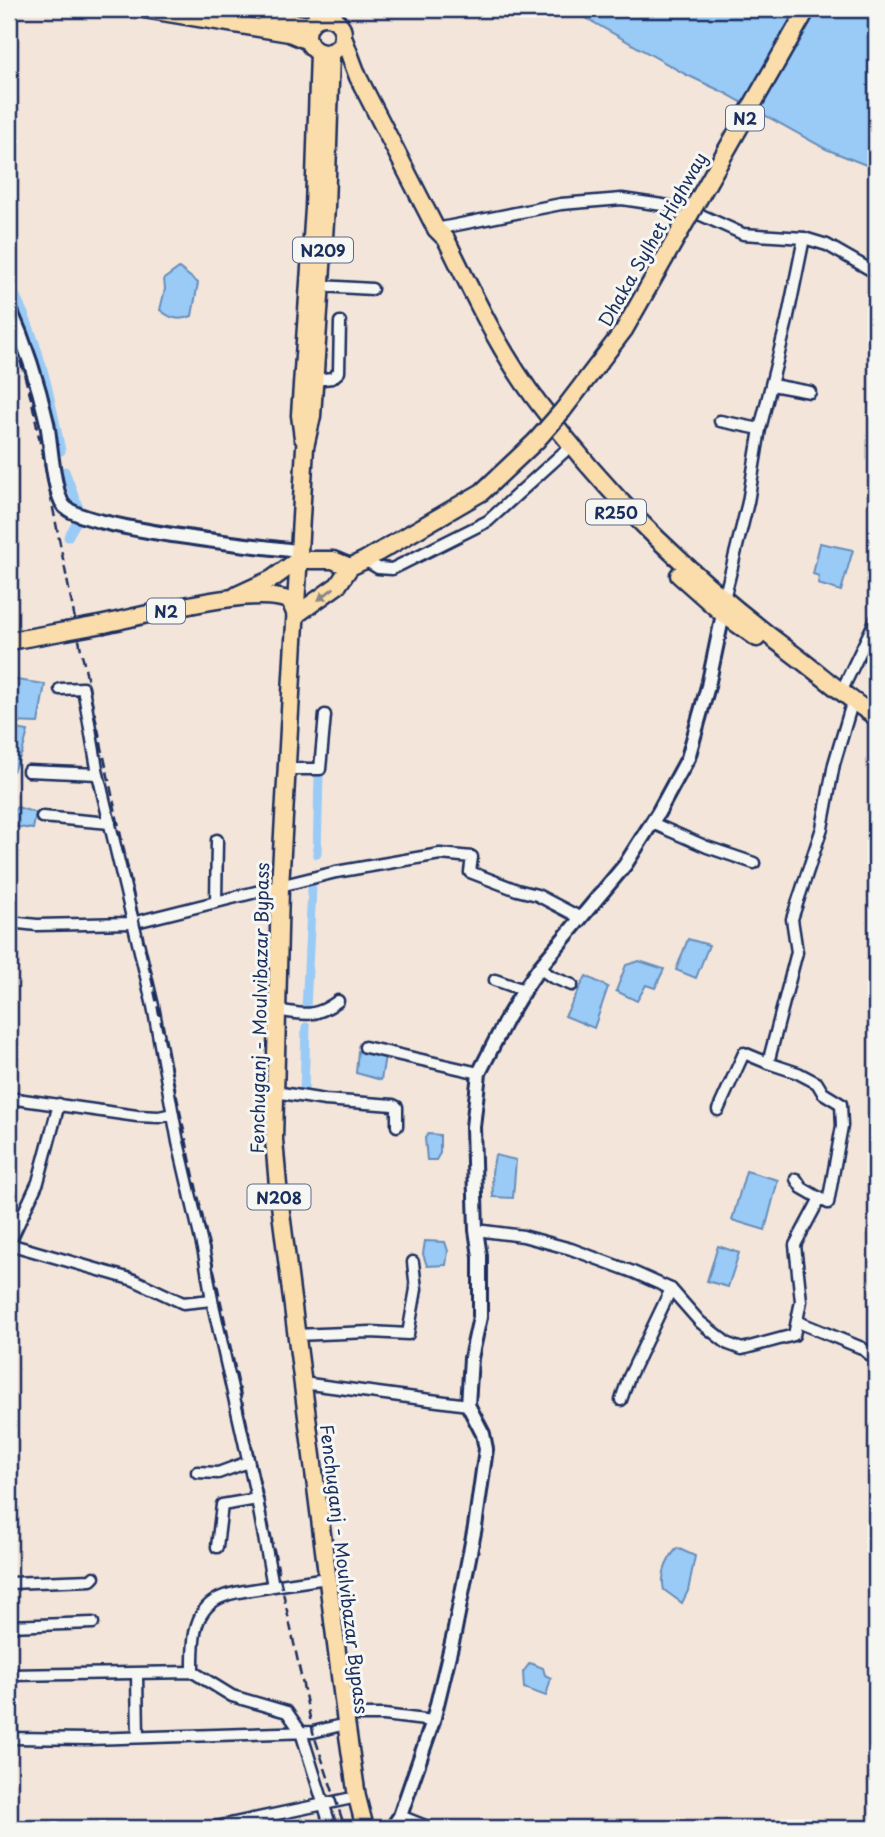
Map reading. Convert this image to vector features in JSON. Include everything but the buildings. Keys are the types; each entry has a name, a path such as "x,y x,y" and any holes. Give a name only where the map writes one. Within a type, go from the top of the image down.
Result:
{"main road":[{"path":"144,9 289,33 319,48 339,46 343,37 342,27 319,15 286,21 198,9"},
{"name":"Dhaka Sylhet Highway","path":"365,560 482,492 536,441 563,411 624,330 807,9"},
{"name":"N209","path":"298,555 305,447 312,416 315,380 331,80 319,48 307,30 319,15"},
{"name":"R250","path":"343,37 358,77 436,229 446,239 505,354 539,405 605,486 723,606 876,717"},
{"name":"N209","path":"305,447 300,415 314,208 319,48"},
{"name":"R250","path":"319,48 349,65 358,77"},
{"path":"331,80 339,69 349,70 358,77"},
{"name":"R250","path":"436,229 438,243 490,346 564,452 601,496 636,532 723,606 850,710 876,727"},
{"path":"298,555 333,560 349,567"},
{"name":"N2","path":"228,599 272,579 298,555"},
{"name":"Fenchuganj - Moulvibazar Bypass","path":"298,555 280,887 274,1140 295,1335 345,1719 357,1797 365,1828"},
{"name":"N2","path":"9,640 228,599 273,596 283,598 290,601 296,615 338,585 349,567 365,560"}],"street":[{"path":"436,229 521,211 594,200 622,199 669,206 701,215 743,234 804,238 827,244 876,273"},
{"path":"392,1828 400,1816 433,1721 464,1581 486,1449 483,1434 468,1405 471,1358 480,1317 480,1256 476,1230 473,1127 479,1073 524,990 539,968 625,865 688,758 708,685 723,606 748,502 760,429 804,238"},
{"path":"321,285 372,289"},
{"path":"9,307 33,368 48,426 58,493 64,507 83,517 180,537 298,555"},
{"path":"315,380 332,378 339,372 340,322"},
{"path":"772,385 810,392"},
{"path":"720,421 760,429"},
{"path":"365,560 378,568 392,569 488,521 564,452"},
{"path":"842,691 876,619"},
{"path":"60,689 83,688 98,774 153,1006 173,1114 257,1500 273,1586"},
{"path":"768,1063 797,952 792,919 822,828 834,764 850,710"},
{"path":"286,769 320,769 325,715"},
{"path":"28,771 98,774"},
{"path":"42,817 110,823"},
{"path":"652,823 707,847 754,863"},
{"path":"216,901 217,839"},
{"path":"9,922 37,925 132,923 336,872 440,854 472,857 470,872 517,890 537,894 580,918"},
{"path":"539,968 572,985"},
{"path":"495,980 524,990"},
{"path":"277,1010 297,1014 322,1013 338,1001"},
{"path":"365,1047 479,1073"},
{"path":"718,1110 744,1053 817,1083 822,1093 841,1104 842,1126 828,1203 803,1188 796,1179"},
{"path":"275,1092 325,1100 393,1105 397,1107 397,1126"},
{"path":"9,1098 137,1116 159,1117 173,1114"},
{"path":"59,1104 38,1182 9,1244 134,1280 183,1303 212,1300"},
{"path":"476,1230 523,1236 571,1249 671,1289 699,1322 728,1344 742,1349 794,1335 801,1301 795,1245 820,1198"},
{"path":"295,1335 371,1332 408,1334 416,1289 413,1262"},
{"path":"621,1400 629,1377 671,1289"},
{"path":"798,1322 862,1348 876,1360"},
{"path":"302,1383 468,1405"},
{"path":"197,1472 218,1473 248,1462"},
{"path":"217,1547 222,1505 257,1500"},
{"path":"9,1583 73,1582 91,1580 94,1577"},
{"path":"192,1672 194,1634 200,1615 211,1603 225,1596 327,1578"},
{"path":"9,1626 93,1623"},
{"path":"9,1675 192,1672 232,1696 287,1712 301,1732 331,1828"},
{"path":"137,1674 138,1737"},
{"path":"9,1690 10,1738 313,1732 345,1719 384,1715 433,1721"},
{"path":"211,1828 357,1797"},
{"path":"400,1816 430,1828"}],"water":[{"path":"570,9 876,9 876,169 826,149"},
{"path":"179,268 198,283 192,316 179,319 160,310 165,289 164,279"},
{"path":"820,543 853,550 841,591 818,584 819,576 813,574"},
{"path":"9,679 45,684 38,723 9,722"},
{"path":"9,728 28,731 22,753 13,771 9,770"},
{"path":"17,807 36,813 33,829 12,826 11,815"},
{"path":"688,939 709,945 696,978 676,970"},
{"path":"639,961 664,969 655,988 646,985 637,1001 616,991 626,965"},
{"path":"586,976 608,987 594,1028 565,1016"},
{"path":"358,1051 385,1056 381,1080 356,1073"},
{"path":"428,1134 440,1135 440,1153 436,1160 427,1160 425,1138"},
{"path":"495,1155 516,1160 513,1198 493,1197 492,1172"},
{"path":"746,1171 778,1180 765,1230 732,1220"},
{"path":"425,1241 445,1242 448,1251 446,1265 427,1266 423,1254"},
{"path":"718,1246 739,1253 728,1287 707,1281"},
{"path":"677,1548 695,1556 688,1591 682,1603 664,1590 663,1584 665,1568"},
{"path":"530,1663 543,1668 545,1675 551,1678 546,1696 524,1688 523,1672"}],"waterway":[{"path":"9,283 35,344 61,451"},
{"path":"65,471 79,508"},
{"path":"68,537 76,523"},
{"path":"317,854 319,776"},
{"path":"306,1009 312,888"},
{"path":"304,1092 306,1027"}],"railway":[{"path":"9,333 18,353 32,402 80,645 313,1732 345,1828"}]}
